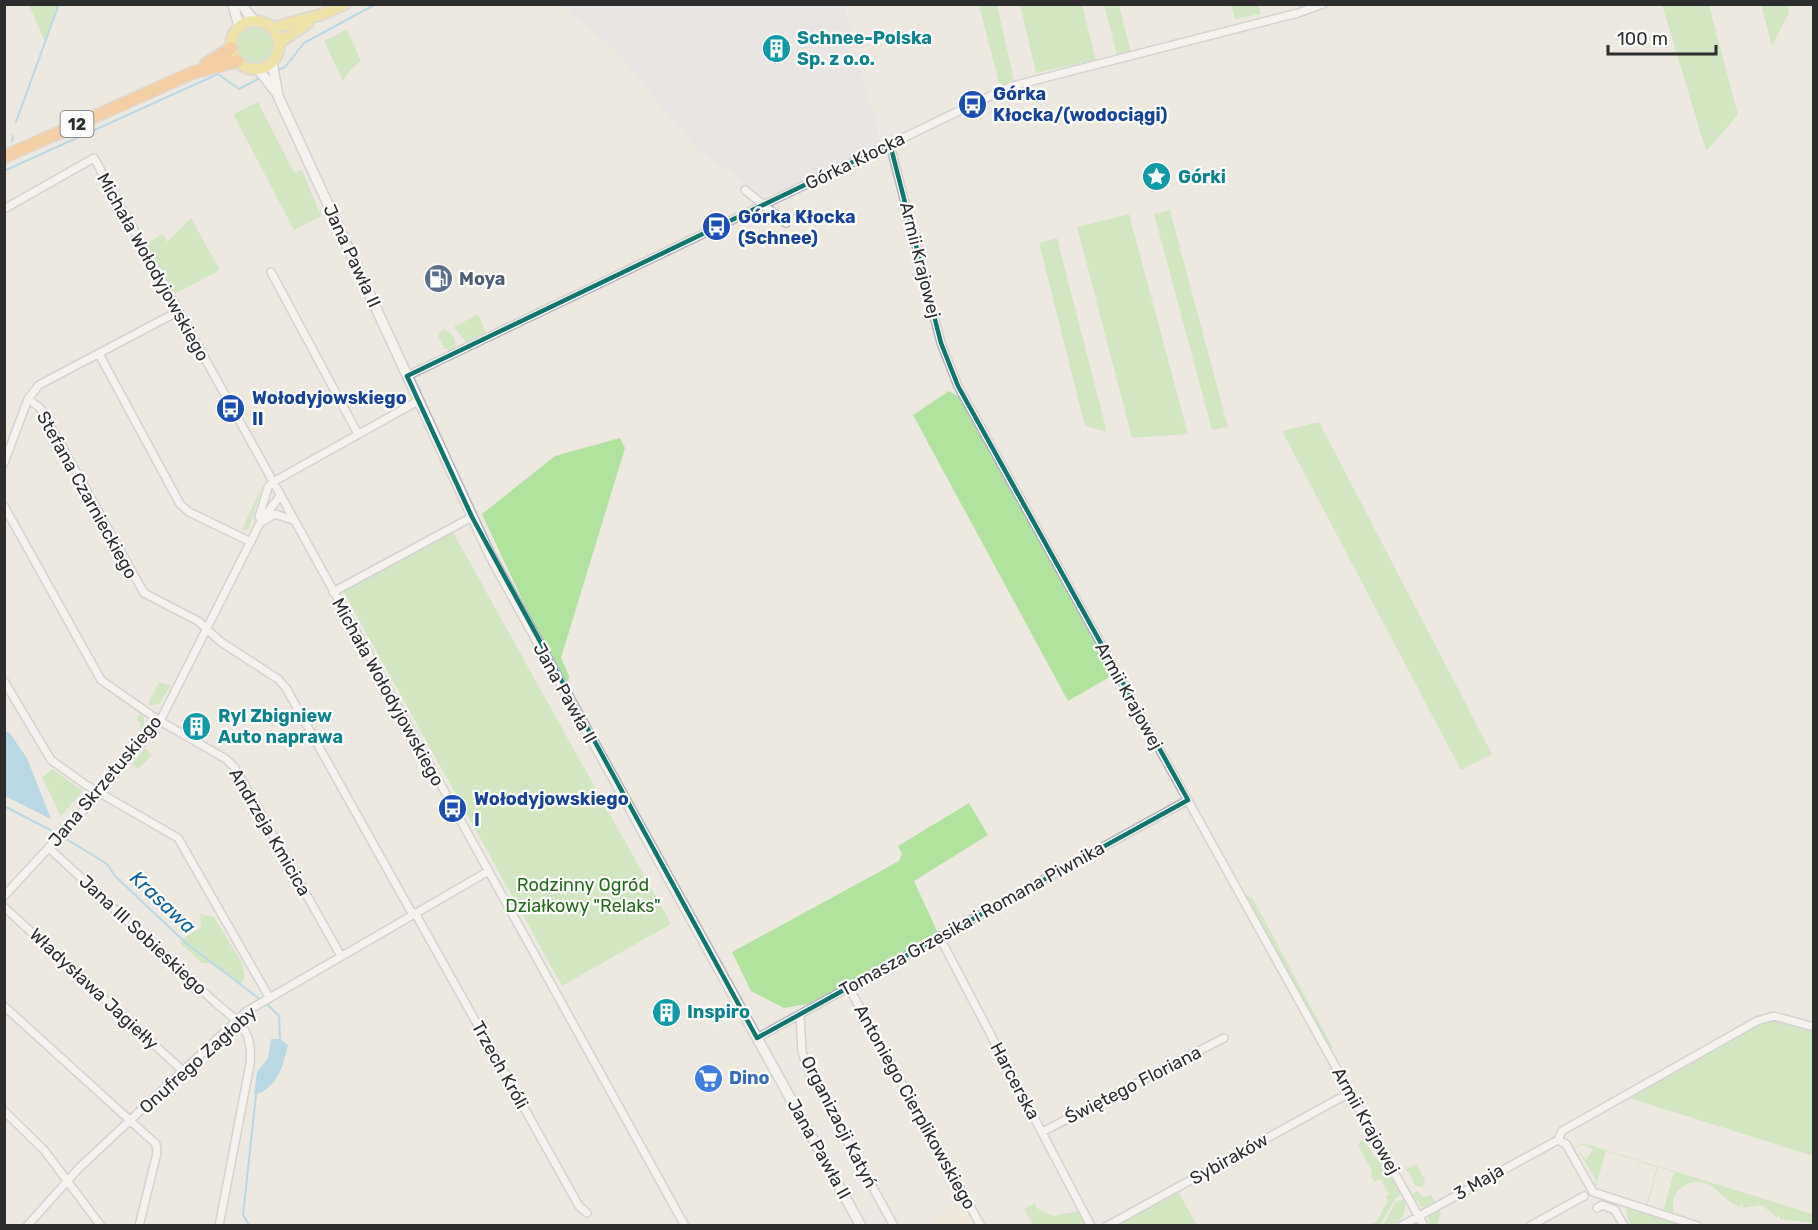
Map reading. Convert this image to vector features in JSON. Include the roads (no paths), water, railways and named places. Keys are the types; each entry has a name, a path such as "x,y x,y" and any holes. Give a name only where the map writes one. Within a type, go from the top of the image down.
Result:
{"highway":[{"name":"12","path":"4,157 192,73 231,48"},
{"name":"12","path":"192,73 237,61"}],"main road":[{"path":"233,4 239,27"},
{"path":"241,4 254,21 272,28 323,14"},
{"path":"254,21 239,27 234,33 231,48 237,61 250,68 267,71 279,43 323,14 345,4"},
{"path":"272,28 279,43"},
{"name":"Jana Pawła II","path":"267,71 472,517 563,690 861,1226"}],"street":[{"name":"Górka Kłocka","path":"407,376 1009,87 1298,13 1323,4"},
{"name":"Armii Krajowej","path":"890,144 941,343 958,386 1424,1226"},
{"name":"Michała Wołodyjowskiego","path":"4,209 94,158 177,312 684,1225"},
{"path":"745,190 766,204 786,223"},
{"path":"271,272 358,434"},
{"path":"4,463 28,399 39,385 177,312"},
{"path":"99,354 180,504 189,512 251,542"},
{"name":"Stefana Czarnieckiego","path":"28,399 41,409 140,588 154,600 207,628 221,642 278,679 286,688 414,914"},
{"path":"273,482 418,401"},
{"name":"Jana Skrzetuskiego","path":"257,528 268,487 273,482"},
{"name":"Jana Skrzetuskiego","path":"4,896 60,836 160,721 257,528 269,507 280,496"},
{"name":"Andrzeja Kmicica","path":"4,506 96,674 160,721 226,759 235,768 341,956"},
{"path":"257,528 270,515 280,514 293,520"},
{"path":"333,592 472,517"},
{"path":"4,681 46,756 99,792 178,838 265,1000"},
{"name":"Tomasza Grzesika i Romana Piwnika","path":"757,1038 1188,800"},
{"name":"Jana III Sobieskiego","path":"49,848 217,1004 238,1020"},
{"name":"Onufrego Zagłoby","path":"27,1226 67,1180 238,1020 265,1000 487,872"},
{"name":"Władysława Jagiełły","path":"4,908 183,1071"},
{"name":"Trzech Króli","path":"414,914 579,1206 587,1213"},
{"name":"Harcerska","path":"939,936 1091,1226"},
{"name":"Antoniego Cierplikowskiego","path":"849,988 981,1226"},
{"path":"4,1006 158,1148 139,1226"},
{"name":"Organizacji Katyń","path":"800,1015 802,1052 808,1072 894,1226"},
{"name":"3 Maja","path":"1401,1226 1558,1140 1562,1131 1757,1021 1774,1016 1814,1027"},
{"path":"219,1226 250,1064 250,1047 246,1031 238,1020"},
{"name":"Świętego Floriana","path":"1042,1132 1224,1038"},
{"name":"Sybiraków","path":"1107,1226 1351,1092"},
{"path":"4,1111 33,1137 101,1226"},
{"path":"1558,1140 1566,1144 1593,1192 1698,1226"},
{"path":"1530,1226 1584,1196"},
{"path":"1597,1208 1602,1205 1615,1210 1624,1226"}],"water":[{"path":"4,731 9,732 27,758 51,819 5,796"},
{"path":"271,1039 280,1039 288,1045 284,1061 274,1082 262,1092 254,1095 257,1072 268,1058"}],"waterway":[{"path":"16,122 59,4"},
{"path":"276,71 285,67 304,43 376,4"},
{"path":"4,171 218,74 239,89 260,78"},
{"path":"12,141 13,136"},
{"name":"Krasawa","path":"4,806 58,834"},
{"name":"Krasawa","path":"63,837 107,864 115,876 187,944 261,1000"},
{"name":"Krasawa","path":"266,1003 279,1016 280,1039"},
{"name":"Krasawa","path":"250,1226 243,1215 256,1095"}],"place":[{"name":"Schnee-Polska Sp. z o.o.","path":"776,48"},
{"name":"Górka Kłocka/(wodociągi)","path":"972,104"},
{"name":"Górki","path":"1157,177"},
{"name":"Górka Kłocka (Schnee)","path":"717,227"},
{"name":"Moya","path":"438,279"},
{"name":"Wołodyjowskiego II","path":"231,408"},
{"name":"Ryl Zbigniew Auto naprawa","path":"197,726"},
{"name":"Wołodyjowskiego I","path":"453,809"},
{"name":"Inspiro","path":"666,1012"},
{"name":"Dino","path":"708,1078"}],"park label":[{"name":"Rodzinny Ogród Działkowy \"Relaks\"","path":"583,895"}]}
